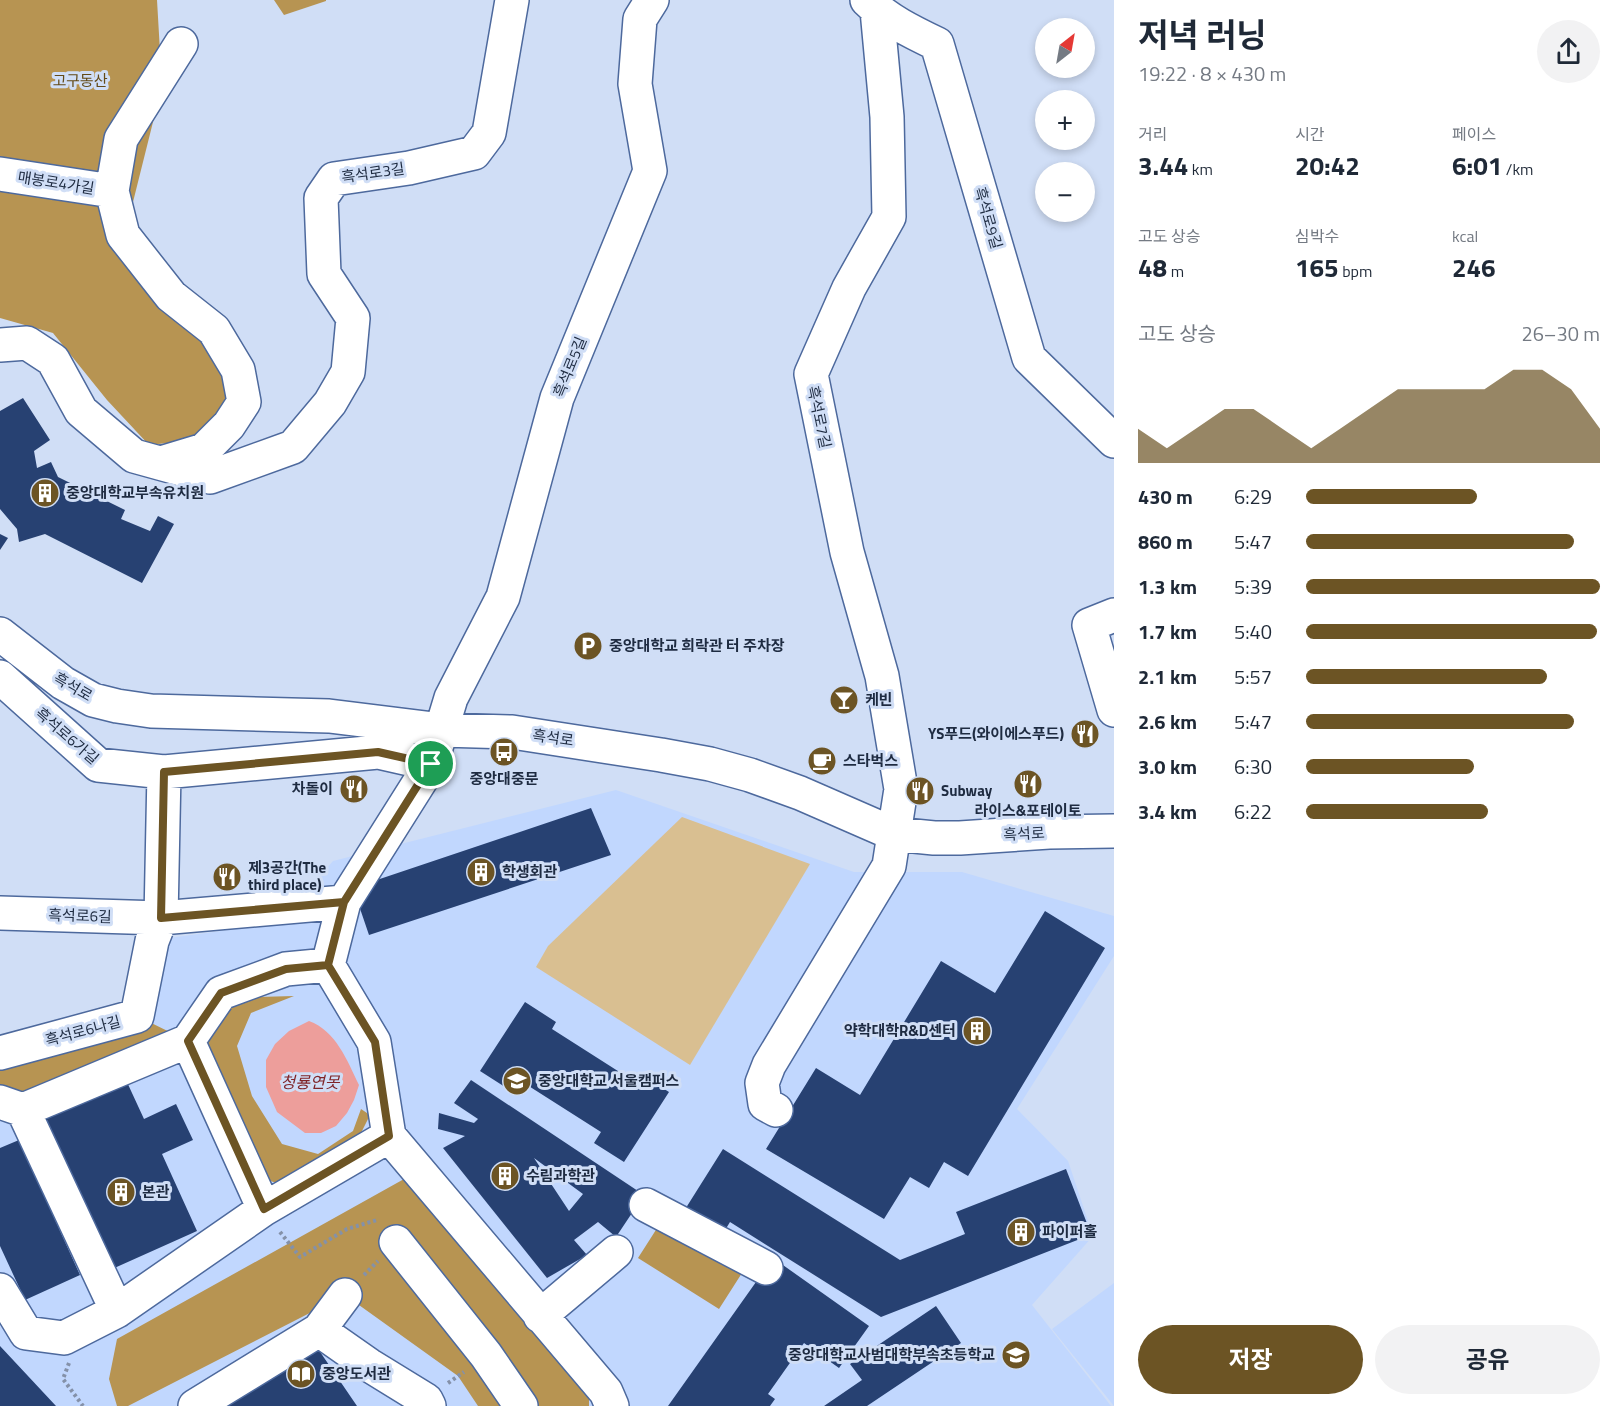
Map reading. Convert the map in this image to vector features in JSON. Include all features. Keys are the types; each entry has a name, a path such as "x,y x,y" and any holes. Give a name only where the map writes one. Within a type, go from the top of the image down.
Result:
{"street":[{"name":"흑석로3길","path":"0,345 27,343 52,360 81,411 134,456 210,477 293,447 330,403 348,372 353,318 324,274 321,198 334,179 409,168 474,153 489,133 512,0"},
{"name":"흑석로5길","path":"442,730 451,698 503,597 556,398 650,171 635,84 640,19 652,0"},
{"name":"흑석로9길","path":"872,5 903,28 938,44 1029,358 1114,441"},
{"name":"흑석로7길","path":"776,1110 765,1104 762,1083 769,1065 890,866 901,789 882,676 847,552 811,374 849,288 889,217 887,117 872,5"},
{"path":"161,463 204,450 229,425 244,402 238,370 214,330 171,296 123,235 112,191 121,139 180,44"},
{"name":"매봉로4가길","path":"0,174 112,191"},
{"path":"1114,615 1089,626 1114,710"},
{"name":"흑석로","path":"0,634 63,683 93,699 117,706 150,711 329,716 442,730 512,732 662,754 750,775 800,793 894,834 960,838 1049,832 1114,831"},
{"name":"흑석로6가길","path":"0,677 98,765 164,772 378,752 431,764"},
{"path":"442,730 431,764 344,902 328,965 375,1042 389,1136 606,1392 612,1406"},
{"path":"161,918 164,772"},
{"name":"흑석로6길","path":"0,913 161,918 344,902"},
{"name":"흑석로6나길","path":"0,1053 137,1016 152,940 161,918"},
{"path":"117,1311 11,1106 188,1041 221,993 286,969 328,965"},
{"path":"188,1041 264,1209"},
{"path":"0,1290 26,1333 64,1338 117,1311 264,1209 389,1136"},
{"path":"646,1204 766,1269"},
{"path":"396,1242 486,1355 521,1406"},
{"path":"540,1316 616,1252"},
{"path":"195,1406 319,1330 345,1294"},
{"path":"319,1330 369,1365 426,1400 429,1406"}],"path":[{"path":"264,1209 300,1257 347,1229 380,1219 396,1242 345,1294"},
{"path":"82,1329 63,1379 83,1406"}],"shaded area":[{"name":"중앙대학교 서울캠퍼스","path":"616,790 854,872 962,872 1114,916 1114,956 1017,1109 1068,1161 1093,1236 1032,1305 1111,1406 0,1406 0,1053 137,1016 169,938 280,923 333,861"},
{"path":"682,817 810,864 690,1065 536,967 548,946"},
{"path":"1114,1283 1114,1406 1052,1329"}],"green space":[{"name":"고구동산","path":"0,0 157,0 162,86 128,222 212,358 229,391 220,420 186,441 149,445 107,400 53,333 0,318"},
{"path":"274,0 326,0 326,1 284,15"},
{"path":"294,996 251,1013 237,1046 252,1096 282,1144 318,1154 353,1131 361,1109 370,1115 358,1139 284,1185 256,1177 204,1046 229,1005 257,997"},
{"path":"137,1016 188,1041 0,1102 0,1053"},
{"path":"413,1174 589,1395 589,1406 478,1406 458,1376 345,1295 128,1406 117,1406 109,1379 117,1339"},
{"path":"661,1222 742,1273 719,1309 638,1258"}],"water":[{"name":"청룡연못","path":"309,1021 334,1039 359,1085 347,1113 336,1126 321,1133 305,1133 277,1112 266,1087 266,1060 275,1044 289,1031"}],"building":[{"name":"중앙대학교부속유치원","path":"23,398 50,440 34,451 37,468 51,462 58,477 125,510 121,519 150,531 158,516 174,524 142,583 45,534 19,542 17,529 0,509 0,411"},
{"path":"0,534 8,538 0,550"},
{"name":"학생회관","path":"591,808 611,855 369,935 353,888"},
{"name":"약학대학R&D센터","path":"1045,911 1105,948 968,1176 944,1162 929,1188 910,1177 884,1219 766,1149 816,1068 860,1095 941,961 995,993"},
{"path":"525,1002 556,1022 552,1029 632,1080 637,1072 669,1092 624,1162 594,1143 601,1132 513,1076 505,1087 480,1071"},
{"name":"본관","path":"126,1080 144,1119 176,1104 193,1140 162,1154 197,1231 101,1274 31,1123"},
{"name":"수림과학관","path":"471,1080 644,1195 616,1237 598,1222 574,1240 587,1255 547,1278 443,1148 465,1136 438,1129 439,1113 474,1123 478,1119 454,1103","holes":["534,1158 583,1194 569,1211"]},
{"path":"19,1140 80,1275 25,1300 0,1246 0,1148"},
{"name":"파이퍼홀","path":"723,1149 900,1260 965,1234 956,1212 1066,1169 1088,1226 1077,1230 1080,1239 881,1317 730,1222 722,1235 684,1211"},
{"path":"773,1258 869,1326 839,1368 804,1343 768,1394 775,1399 770,1406 668,1406"},
{"path":"936,1306 961,1343 867,1406 824,1406 862,1380 850,1364"},
{"name":"중앙도서관","path":"314,1343 357,1406 219,1406"},
{"path":"0,1346 56,1406 0,1406"}],"place":[{"name":"중앙대학교부속유치원","path":"45,493"},
{"name":"중앙대학교 희락관 터 주차장","path":"588,646"},
{"name":"케빈","path":"844,700"},
{"name":"YS푸드(와이에스푸드)","path":"1085,734"},
{"name":"중앙대중문","path":"504,752"},
{"name":"스타벅스","path":"822,761"},
{"name":"라이스&포테이토","path":"1028,784"},
{"name":"차돌이","path":"354,789"},
{"name":"Subway","path":"920,791"},
{"name":"학생회관","path":"481,872"},
{"name":"제3공간(The third place)","path":"227,877"},
{"name":"약학대학R&D센터","path":"977,1031"},
{"name":"중앙대학교 서울캠퍼스","path":"517,1081"},
{"name":"수림과학관","path":"505,1176"},
{"name":"본관","path":"121,1192"},
{"name":"파이퍼홀","path":"1021,1232"},
{"name":"중앙대학교사범대학부속초등학교","path":"1016,1355"},
{"name":"중앙도서관","path":"301,1374"}],"route":[{"path":"431,764 344,902 328,965 375,1042 389,1136 264,1209 188,1041 221,993 286,969 328,965 344,902 161,918 164,772 378,752 431,764"}]}
